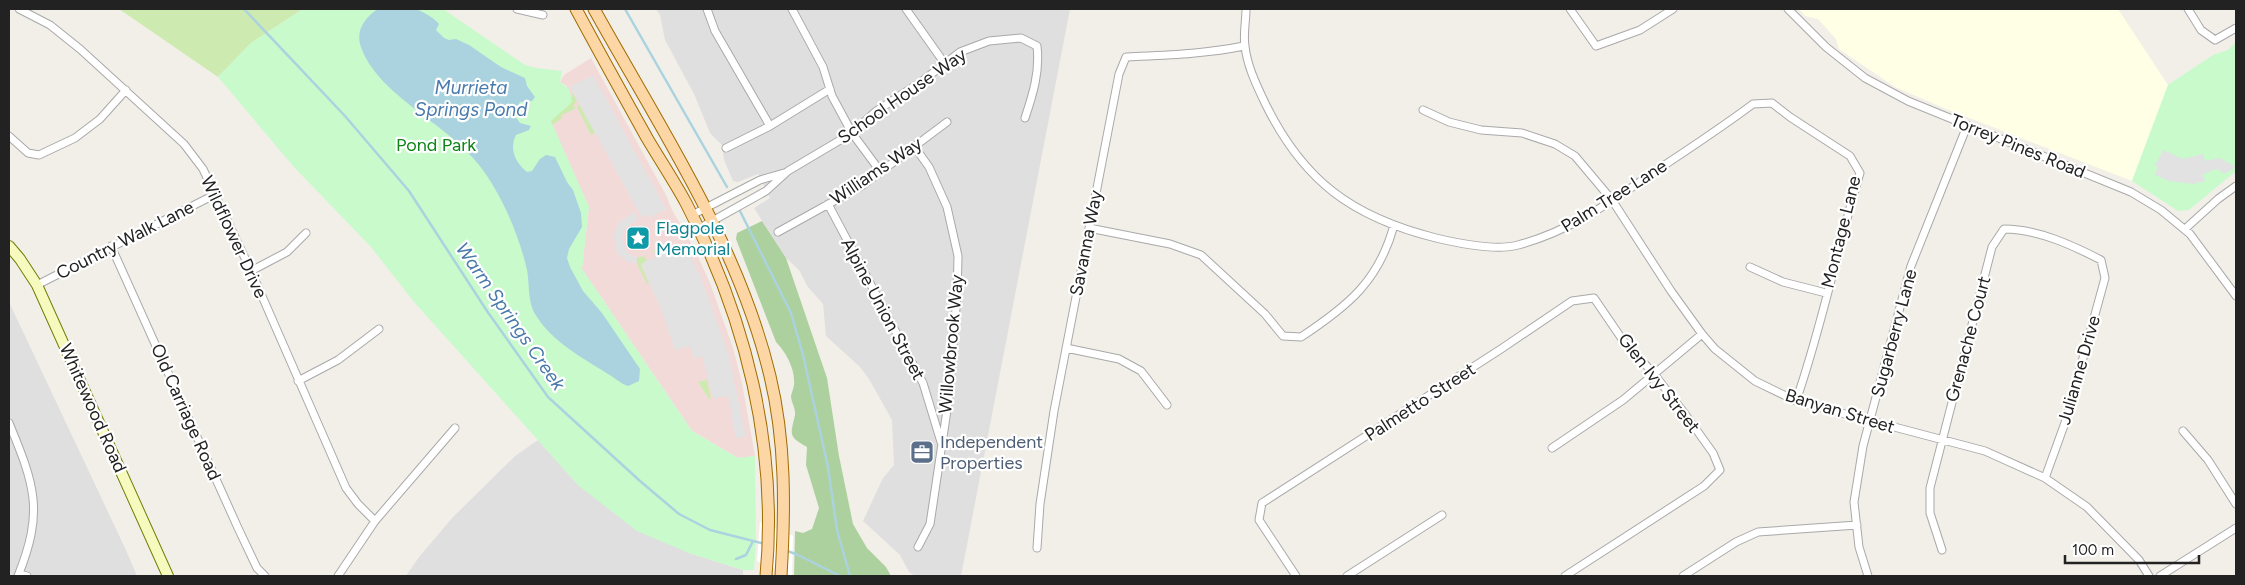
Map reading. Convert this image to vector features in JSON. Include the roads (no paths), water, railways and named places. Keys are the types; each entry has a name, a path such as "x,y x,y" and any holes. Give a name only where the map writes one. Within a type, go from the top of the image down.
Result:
{"main road":[{"path":"576,9 692,215 741,335 750,370 764,443 769,526 767,571"},
{"path":"594,9 706,208 740,280 757,328 771,378 782,460 783,533 781,574"},
{"name":"Whitewood Road","path":"9,246 37,285 168,576"}],"street":[{"name":"Wildflower Drive","path":"19,9 50,25 80,49 184,144 202,169 251,272 346,488 358,504 375,521"},
{"path":"517,9 542,15"},
{"path":"707,9 715,31 770,126"},
{"path":"792,9 823,67 830,88 852,132 880,172"},
{"path":"906,9 945,64"},
{"name":"Palm Tree Lane","path":"1246,9 1244,46 1256,84 1279,131 1304,165 1335,195 1373,217 1414,233 1465,245 1515,246 1554,234 1612,200 1753,104 1772,103"},
{"path":"1570,9 1596,46 1640,30 1673,9"},
{"name":"Torrey Pines Road","path":"1788,9 1826,47 1865,78 1908,101 2131,192 2161,210 2190,234 2236,296"},
{"path":"2188,9 2201,30 2215,40 2236,28"},
{"name":"School House Way","path":"698,229 766,191 788,172 852,132 875,112 960,52 989,41 1020,38 1037,46 1039,62 1035,85 1025,118"},
{"name":"Savanna Way","path":"1037,548 1040,504 1054,411 1119,74 1126,56 1216,52 1244,46"},
{"path":"726,148 770,126 830,88"},
{"path":"9,136 28,153 39,154 75,138 100,119 126,90"},
{"name":"Montage Lane","path":"1772,103 1850,156 1860,173 1826,293 1806,374 1796,400"},
{"name":"Banyan Street","path":"1424,110 1449,122 1482,130 1522,133 1555,144 1575,156 1612,200 1702,334 1715,349 1754,381 1796,400 1941,441 1985,451 2045,478 2087,507 2139,560 2149,576"},
{"name":"Williams Way","path":"778,232 863,185 947,122"},
{"name":"Sugarberry Lane","path":"1868,576 1860,547 1854,502 1863,446 1911,266 1967,126"},
{"name":"Willowbrook Way","path":"914,146 929,167 947,207 958,256 957,296 949,397 930,524 918,548"},
{"name":"School House Way","path":"692,215 760,180 788,172"},
{"path":"2185,229 2218,199 2236,186"},
{"name":"Country Walk Lane","path":"37,285 214,195"},
{"name":"Alpine Union Street","path":"828,204 923,383 942,444"},
{"path":"1089,228 1170,244 1201,255 1265,314 1284,336 1301,337 1351,300 1375,274 1389,244 1394,225"},
{"name":"Grenache Court","path":"1942,550 1930,513 1930,488 1992,247 2004,229 2020,229 2076,248 2101,260"},
{"path":"251,272 287,252 306,233"},
{"name":"Old Carriage Road","path":"111,246 238,528 257,568 265,576"},
{"name":"Julianne Drive","path":"2045,478 2066,420 2105,278 2101,260"},
{"path":"1750,267 1783,282 1826,293"},
{"name":"Glen Ivy Street","path":"1565,576 1704,486 1720,470 1713,453 1654,374 1622,338 1594,298"},
{"name":"Palmetto Street","path":"1296,576 1260,520 1262,503 1572,301 1594,298"},
{"path":"298,381 338,360 379,329"},
{"path":"1552,448 1623,400 1702,334"},
{"path":"1066,348 1119,360 1141,371 1167,405"},
{"path":"9,423 29,475 34,497 34,518 30,542 21,575"},
{"path":"338,576 375,521 455,428"},
{"path":"2183,431 2208,460 2236,504"},
{"path":"1347,576 1442,515"},
{"path":"1683,576 1736,542 1758,532 1857,525"},
{"path":"2160,576 2236,528"}],"water":[{"name":"Murrieta Springs Pond","path":"378,9 416,9 439,24 436,30 444,38 449,40 456,39 469,45 501,67 525,78 527,86 535,97 532,101 520,102 514,115 520,123 531,126 529,130 516,135 513,145 514,155 527,172 532,171 540,159 546,155 555,157 573,190 581,213 582,227 569,249 567,258 570,267 583,291 602,313 640,369 639,381 628,386 623,384 565,346 545,328 537,317 530,300 527,270 519,241 491,182 473,158 460,145 395,92 380,78 369,63 361,47 359,35 365,20"}],"waterway":[{"name":"Warm Springs Creek","path":"244,9 345,116 409,191 487,311 548,397 679,514 710,530 765,544"},
{"path":"625,9 727,187"},
{"path":"740,211 791,313 803,355 828,467 837,530 850,576"},
{"path":"736,559 746,555 753,541"},
{"name":"Warm Springs Creek","path":"785,550 840,576"}],"place":[{"name":"Flagpole Memorial","path":"638,238"},
{"name":"Independent Properties","path":"922,452"}],"park label":[{"name":"Pond Park","path":"436,145"}]}
